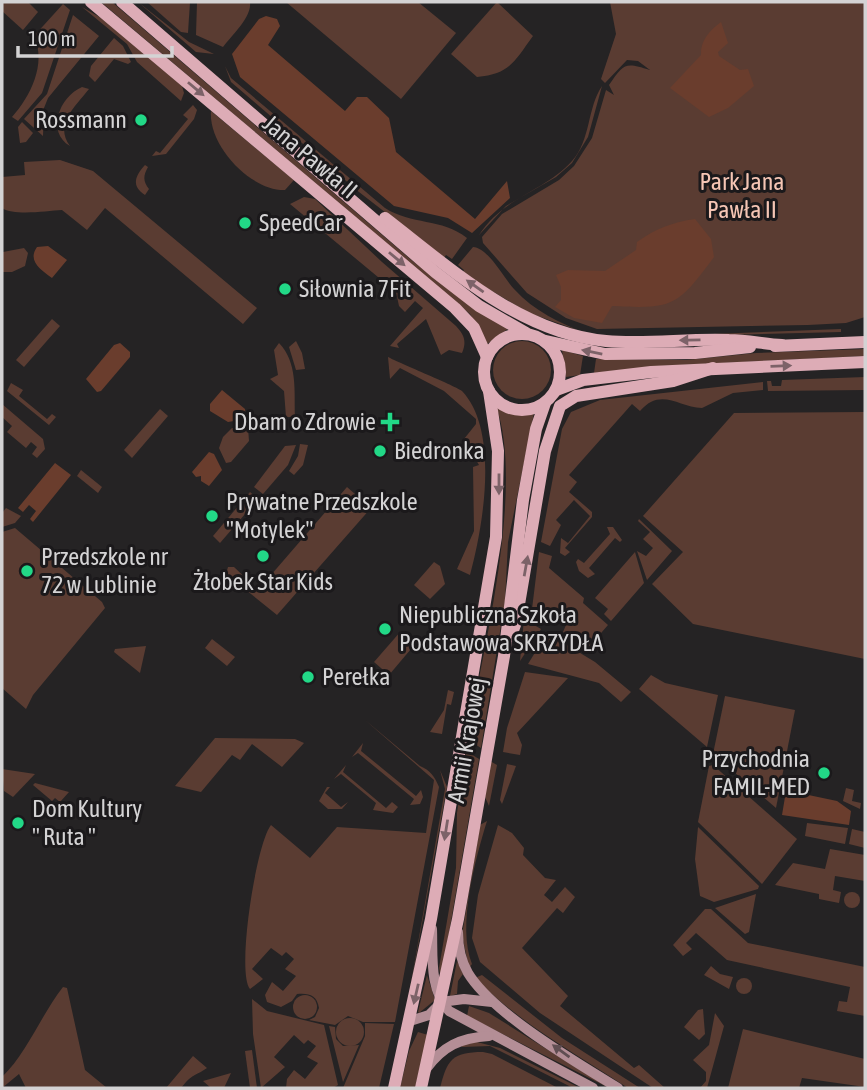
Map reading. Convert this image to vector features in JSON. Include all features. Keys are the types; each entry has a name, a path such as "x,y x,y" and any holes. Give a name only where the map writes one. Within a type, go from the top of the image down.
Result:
{"main road":[{"name":"Jana Pawła II","path":"122,2 339,186 460,293 526,333"},
{"name":"Jana Pawła II","path":"93,4 455,308 474,328 486,357"},
{"path":"339,186 488,295 521,315 564,331 605,341 730,340 782,345"},
{"path":"865,342 782,345 695,353 604,354 546,341 526,333 503,338 486,357 484,371 489,391 500,403 514,410 531,409 545,402 556,390 583,380 713,368 865,362"},
{"path":"546,341 560,364 556,390"},
{"path":"504,656 516,622 545,452 560,406 576,396 673,381 713,368"},
{"name":"Armii Krajowej","path":"394,1088 431,919 499,512 498,451 489,391"},
{"name":"Armii Krajowej","path":"421,1088 458,919 504,656 523,500 536,429 545,402"}],"street":[{"name":"Armii Krajowej","path":"431,919 434,975 441,1002"},
{"path":"458,919 458,941 463,961 468,973 492,1002 618,1088"},
{"path":"410,1021 429,1014 441,1002 464,999 492,1002"},
{"path":"441,1002 461,1020 593,1088"},
{"path":"424,1071 439,1052 451,1044 490,1036"}],"green space":[{"path":"2,2 28,2 38,12 23,30 2,11"},
{"path":"101,2 112,2 444,286 509,328 487,344 470,314"},
{"path":"138,2 189,42 214,54 196,52"},
{"path":"147,2 190,2 188,33 181,32"},
{"path":"197,2 250,2 250,8 245,20 223,47 196,35"},
{"path":"286,2 418,2 456,33 401,99"},
{"path":"497,2 533,36 505,69 477,77 451,54"},
{"name":"Park Jana Pawła II","path":"610,2 865,2 865,317 846,323 808,325 597,329 566,318 527,293 483,243 482,237 502,214 559,180 574,166 592,138 606,90 614,95 609,85 618,72 630,65 650,70 638,61 627,60 605,83 601,79 616,34"},
{"path":"63,4 70,10 42,93 18,121 12,117 25,100 37,69 38,47 34,36"},
{"path":"82,7 103,19 182,86 184,93 181,101 137,62 127,44"},
{"path":"73,15 99,36 48,98 44,108 43,136 24,119 47,94"},
{"path":"114,38 123,46 131,62 128,64 114,59 95,82 89,76 91,66"},
{"path":"225,66 231,78 385,208 405,217 447,227 467,238 452,259 446,255 444,258 359,192 231,82"},
{"path":"602,86 588,137 572,163 556,177 519,198 561,172 578,153"},
{"path":"82,87 89,89 65,123 64,130 70,146 59,132 58,115 67,98"},
{"path":"193,105 197,110 194,119 166,154 152,156 156,151 160,153 188,119 183,115"},
{"path":"211,111 294,180 285,190 258,183 234,164 216,138"},
{"path":"22,122 33,133 26,142 20,143 18,127"},
{"path":"60,160 93,171 257,308 243,324 105,208 87,230 62,210 22,212 2,208 2,177 25,175 24,162"},
{"path":"145,165 148,167 145,181 149,189 145,195 138,188 136,181"},
{"path":"304,197 315,199 456,326 464,338 462,353 449,350 441,355 426,319 397,344 399,348 390,346 423,308 415,301 405,312 399,306 396,292 290,204"},
{"path":"503,210 479,235 489,222"},
{"path":"473,247 490,258 515,290 530,304 557,321 586,333 529,313 462,273 464,270 458,265"},
{"path":"24,248 28,253 25,266 12,272 2,272 3,252"},
{"path":"52,319 60,326 24,367 16,360"},
{"path":"841,329 841,332 610,338"},
{"path":"296,341 305,369 296,370 289,347"},
{"path":"522,341 538,346 546,354 551,370 546,386 538,394 522,399 506,394 498,386 493,370 498,354 506,346"},
{"path":"279,343 292,368 295,417 286,417 284,391 270,379 278,375 274,350"},
{"path":"865,349 865,356 661,366 594,373 596,359 686,360 756,353"},
{"path":"562,350 583,356 580,375 566,377"},
{"path":"388,357 462,391 474,408 485,454 485,480 480,532 470,575 457,569 474,531 473,467 479,465 464,439 476,424 476,419 444,391 400,368 390,379"},
{"path":"865,377 865,390 768,391 767,381 771,381 772,386 781,386 782,380"},
{"path":"763,382 763,390 733,393 702,408 663,399 655,400 640,411 632,404 569,475 577,482 569,492 592,512 592,517 565,548 570,552 565,556 560,553 561,538 568,543 590,516 574,500 556,520 561,525 550,546 541,542 562,429 571,412 600,400"},
{"path":"11,383 23,390 19,396 47,419 52,414 56,417 49,425 7,391"},
{"path":"2,404 43,439 45,449 37,458 32,454 37,447 31,442 26,448 7,432 12,426 2,417"},
{"path":"496,406 517,414 534,413 508,542 505,601 481,748 467,739 491,617 504,524 504,440"},
{"path":"160,409 168,416 132,458 124,450"},
{"path":"865,412 865,659 693,624 652,584 683,552 643,516 734,413"},
{"path":"232,428 248,428 249,441 231,462 226,463 219,448 223,437"},
{"path":"300,444 308,445 303,465 294,475 289,471 298,456"},
{"path":"296,445 288,465 263,494 254,487 285,446"},
{"path":"81,470 102,487 98,493 77,476"},
{"path":"347,487 371,508 277,615 226,574 228,567 234,567 258,590"},
{"path":"250,492 258,499 220,543 213,536"},
{"path":"6,508 21,516 15,523 2,527 2,513"},
{"path":"639,519 672,551 647,580 637,551 646,556 653,548 643,539 650,532"},
{"path":"607,527 613,527 622,540 620,542 615,538 589,568 595,574 588,578 579,571 576,562 578,559 584,563 610,534"},
{"name":"Przedszkole nr 72 w Lublinie","path":"15,528 102,602 105,608 33,695 26,709 2,688 2,532"},
{"path":"539,552 552,556 549,568 584,598 583,603 608,625 588,648 563,632 566,625 558,620 555,624 532,609"},
{"path":"635,552 644,583 611,621 604,614 608,609 595,598"},
{"path":"434,562 440,566 445,584 430,599 414,585"},
{"path":"524,619 541,629 520,661"},
{"path":"401,631 416,643 389,675 374,662"},
{"path":"547,633 595,662 631,692 621,702 599,683 528,664"},
{"path":"212,639 235,657 227,666 205,648"},
{"path":"146,646 140,673 114,652 115,649"},
{"path":"525,672 568,678 517,733 522,745 520,755 503,752 507,728"},
{"path":"651,675 665,683 718,695 707,747 639,689"},
{"path":"448,690 454,692 451,705 447,704 442,734 430,732 444,710"},
{"path":"725,696 795,710 776,808 713,754"},
{"path":"365,720 429,772 439,787 395,1022 363,1022 348,1016 335,1025 309,1020 315,1017 319,1008 316,1000 309,995 297,994 292,1001 281,1007 267,1002 265,995 272,982 283,991 296,976 285,969 294,959 286,952 282,956 271,948 252,969 263,979 250,989 246,978 247,935 259,856 271,825 310,858 337,827 426,833 434,780"},
{"path":"215,738 295,739 304,743 282,767 252,744 240,760 232,755 201,792 175,786"},
{"path":"363,743 361,751 416,796 421,790 423,797 420,804 410,805 414,799 358,753 352,757"},
{"path":"466,751 479,759 441,979 439,968 456,868 457,813"},
{"path":"490,761 497,765 489,806 485,797"},
{"path":"507,764 516,766 502,804 500,800"},
{"path":"346,765 343,772 386,808 392,802 398,807 393,813 373,810 376,803 341,774 334,779"},
{"path":"713,765 797,839 762,884 698,822 709,766"},
{"path":"2,769 35,774 13,797 4,791"},
{"path":"440,770 447,787 405,1017 445,789"},
{"path":"35,783 69,792 60,802 55,798 52,801 33,785"},
{"path":"327,787 330,787 325,793 341,807 348,802 342,809 328,809 319,801"},
{"path":"846,788 854,790 852,801 861,803 860,809 843,801"},
{"path":"487,821 469,893 466,931 472,964 469,968 462,935 480,825"},
{"path":"807,823 848,828 845,844 805,836"},
{"path":"498,825 512,833 524,848 523,855 545,878 556,880 544,895 552,902 565,887 575,897 563,913 557,908 522,948 568,996 560,1006 634,1068 639,1065 665,1088 653,1088 540,1013 480,962 472,938 478,895"},
{"path":"698,827 759,886 758,889 714,902 700,896 695,859"},
{"path":"852,829 865,832 865,848 849,844"},
{"path":"830,849 865,855 865,881 835,876 833,890 841,892 839,903 819,899 819,894 775,885 793,863 825,869"},
{"path":"852,892 860,900 852,908 844,900"},
{"path":"756,894 749,932 745,934 715,908"},
{"path":"705,909 711,909 748,943 865,967 865,1016 837,1011 839,1001 847,1002 850,987 727,960 696,933 686,943 692,949 683,956 673,945"},
{"path":"457,961 463,974 458,981 457,994 450,996"},
{"path":"711,966 720,974 733,977 729,989 704,975"},
{"path":"427,975 435,1000 419,1013 418,1012"},
{"path":"482,975 562,1038 640,1088 628,1088 529,1023 475,978"},
{"path":"744,978 750,980 750,992 744,994 738,992 736,986 738,980"},
{"path":"63,987 67,988 85,1070 107,1088 26,1088 19,1074 2,1088 2,1077 19,1057"},
{"path":"305,995 316,1002 317,1007 310,1018 305,1019 294,1012 293,1007 300,996"},
{"path":"252,999 267,1011 324,1025 338,1085 333,1088 286,1088 287,1079 294,1070 305,1079 318,1063 307,1057 316,1046 308,1040 304,1044 294,1035 274,1057 285,1067 261,1088 253,1034"},
{"path":"469,1006 489,1013 609,1088 467,1016"},
{"path":"703,1009 705,1034 699,1040 684,1027 698,1010"},
{"path":"715,1013 724,1026 707,1088 700,1088 706,1081 706,1072 693,1060 709,1045"},
{"path":"350,1018 360,1022 364,1032 360,1042 350,1046 340,1042 336,1032 340,1022"},
{"path":"365,1023 394,1024 379,1088 343,1088 365,1036"},
{"path":"329,1026 335,1027 336,1039 343,1046 359,1045 343,1082"},
{"path":"743,1029 865,1059 865,1087 802,1078 799,1088 728,1088"},
{"path":"418,1032 428,1035 415,1088 400,1088 409,1051"},
{"path":"477,1042 500,1048 580,1088 573,1088 490,1046 462,1047 461,1044"},
{"path":"252,1050 257,1088 250,1088 245,1051"},
{"path":"483,1052 558,1088 440,1088 452,1059 464,1054"},
{"path":"193,1056 207,1068 191,1077 181,1088 166,1088"},
{"path":"231,1073 224,1088 211,1088 203,1081"}],"shaded area":[{"path":"266,16 277,19 280,26 268,45 345,111 357,97 367,97 389,118 396,152 475,219 507,181 510,198 472,233 448,218 394,206 240,77 232,54 259,19"},
{"path":"721,22 728,43 718,52 719,56 740,70 748,69 754,86 728,108 709,117 670,88 701,55 706,36"},
{"path":"695,219 711,239 714,257 682,295 661,305 612,306 602,323 574,318 555,307 561,300 561,287 556,275 568,270 605,271 636,250 637,242 651,233 672,224"},
{"path":"48,246 67,260 52,278 34,261 37,247"},
{"path":"120,343 130,352 130,357 101,391 97,392 86,379 114,345"},
{"path":"222,390 245,409 246,419 228,422 210,411 210,404"},
{"path":"209,452 214,454 222,470 209,486 201,481 201,476 196,477 192,472"},
{"path":"55,463 71,475 33,522 30,519 36,511 29,505 23,512 18,508"},
{"path":"787,785 799,788 799,793 837,801 851,811 849,825 782,815"}],"place":[{"name":"Rossmann","path":"141,120"},
{"name":"SpeedCar","path":"245,223"},
{"name":"Siłownia 7Fit","path":"285,289"},
{"name":"Dbam o Zdrowie","path":"390,422"},
{"name":"Biedronka","path":"380,451"},
{"name":"Prywatne Przedszkole \"Motylek\"","path":"212,516"},
{"name":"Żłobek Star Kids","path":"263,556"},
{"name":"Przedszkole nr 72 w Lublinie","path":"27,571"},
{"name":"Niepubliczna Szkoła Podstawowa SKRZYDŁA","path":"385,629"},
{"name":"Perełka","path":"308,677"},
{"name":"Przychodnia FAMIL-MED","path":"824,773"},
{"name":"Dom Kultury \" Ruta \"","path":"18,823"}]}
